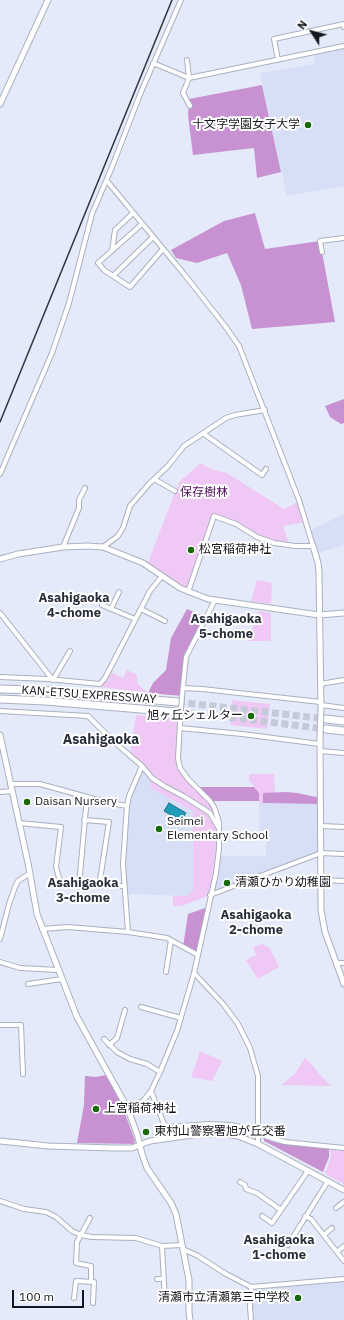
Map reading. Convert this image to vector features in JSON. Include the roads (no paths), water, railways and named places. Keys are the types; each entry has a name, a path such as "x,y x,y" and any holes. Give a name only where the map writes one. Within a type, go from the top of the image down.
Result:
{"highway":[{"name":"KAN-ETSU EXPRESSWAY","path":"0,689 180,699"},
{"name":"KAN-ETSU EXPRESSWAY","path":"0,699 45,701 178,712"},
{"path":"326,719 344,721"},
{"path":"326,729 344,731"}],"street":[{"path":"0,104 48,0"},
{"path":"0,474 52,353 69,303 92,214 107,181 153,63 181,0"},
{"path":"278,60 274,38 344,24 344,26"},
{"path":"153,63 189,78 344,46"},
{"path":"187,60 189,78 183,93 190,106"},
{"path":"107,181 226,326 240,346 299,500 313,546 319,572 318,615 321,706 320,751 322,826 321,910 325,932 344,984"},
{"path":"112,251 115,230 133,213"},
{"path":"142,224 98,264 130,288 163,249"},
{"path":"114,276 153,237"},
{"path":"322,252 320,241 344,238"},
{"path":"103,547 118,536 124,528 130,506 149,484 168,466 184,446 226,418 265,410"},
{"path":"204,434 262,474 266,469"},
{"path":"154,480 176,491"},
{"path":"63,547 79,508 79,500 85,488"},
{"path":"188,592 214,516 236,524 257,537 274,543 294,546 313,546"},
{"path":"0,559 18,554 63,547 103,547 143,563 188,592 215,600 318,615 344,613"},
{"path":"0,677 100,684 105,678 150,591 162,576"},
{"path":"111,609 119,592"},
{"path":"128,1110 143,1101 151,1091 181,1018 194,972 216,873 219,849 219,829 217,816 210,801 194,787 180,768 178,758 180,699 186,657 215,600"},
{"path":"102,605 135,619"},
{"path":"141,609 165,621"},
{"path":"0,613 53,680"},
{"path":"53,680 70,651"},
{"path":"320,684 344,680"},
{"path":"182,688 202,689 344,708"},
{"path":"0,711 88,716 112,740 135,759 152,778 210,813 219,829"},
{"path":"180,725 320,744"},
{"path":"0,735 30,873 34,902 42,929 77,1017 128,1110 150,1175 171,1203 176,1214 189,1280 190,1320"},
{"path":"320,751 344,753"},
{"path":"128,932 123,864 127,806 129,796 142,766"},
{"path":"10,784 40,784 105,802 127,806"},
{"path":"0,792 12,791"},
{"path":"79,885 87,797"},
{"path":"84,820 109,822 99,886"},
{"path":"19,824 61,827 56,867 61,885 124,886"},
{"path":"322,826 344,827"},
{"path":"210,896 321,853 344,854"},
{"path":"0,939 15,887 18,881 30,873"},
{"path":"321,880 344,880"},
{"path":"42,929 68,927 128,932 167,938 198,954"},
{"path":"166,972 171,940"},
{"path":"0,962 20,968 58,970"},
{"path":"336,964 344,963"},
{"path":"194,972 224,1005 238,1024 250,1048 258,1076 258,1144"},
{"path":"28,984 62,979"},
{"path":"141,1007 181,1018"},
{"path":"109,1045 117,1038 125,1010"},
{"path":"0,1025 21,1025 24,1074"},
{"path":"104,1039 117,1052 130,1059 147,1064 160,1072"},
{"path":"151,1091 164,1124 169,1128 218,1124 231,1125 258,1132 265,1136 285,1142 344,1148"},
{"path":"0,1141 98,1149 132,1148 150,1142 199,1134 238,1136 258,1144 344,1190"},
{"path":"262,1216 272,1223 308,1171"},
{"path":"240,1182 245,1185 246,1189 257,1193 281,1210"},
{"path":"288,1245 328,1182"},
{"path":"0,1201 24,1209 46,1212 56,1217 72,1231 81,1235 92,1237 136,1238 162,1246 183,1247 226,1274 251,1287 344,1279"},
{"path":"336,1208 344,1202"},
{"path":"305,1216 311,1219 344,1261"},
{"path":"90,1218 78,1242 76,1263 91,1266 91,1282"},
{"path":"324,1235 332,1228"},
{"path":"162,1246 165,1301"},
{"path":"337,1252 344,1246"},
{"path":"157,1279 164,1279"},
{"path":"74,1298 76,1281 94,1282 93,1303"},
{"path":"251,1287 251,1320"}],"water":[{"path":"169,803 186,813 181,821 164,811"}],"tunnel":[{"path":"178,702 326,719"},
{"path":"177,712 326,729"}],"railway":[{"path":"0,422 172,0"}],"place":[{"name":"十文字学園女子大学","path":"308,125"},
{"name":"松宮稲荷神社","path":"191,550"},
{"name":"旭ヶ丘シェルター","path":"251,716"},
{"name":"Daisan Nursery","path":"27,802"},
{"name":"Seimei Elementary School","path":"159,829"},
{"name":"清瀬ひかり幼稚園","path":"227,883"},
{"name":"上宮稲荷神社","path":"96,1109"},
{"name":"東村山警察署旭が丘交番","path":"146,1132"},
{"name":"清瀬市立清瀬第三中学校","path":"298,1298"}],"district":[{"name":"Asahigaoka 4-chome","path":"74,606"},
{"name":"Asahigaoka 5-chome","path":"226,626"},
{"name":"Asahigaoka","path":"101,740"},
{"name":"Asahigaoka 3-chome","path":"83,890"},
{"name":"Asahigaoka 2-chome","path":"256,922"},
{"name":"Asahigaoka 1-chome","path":"279,1248"}],"park label":[{"name":"保存樹林","path":"204,493"}]}
